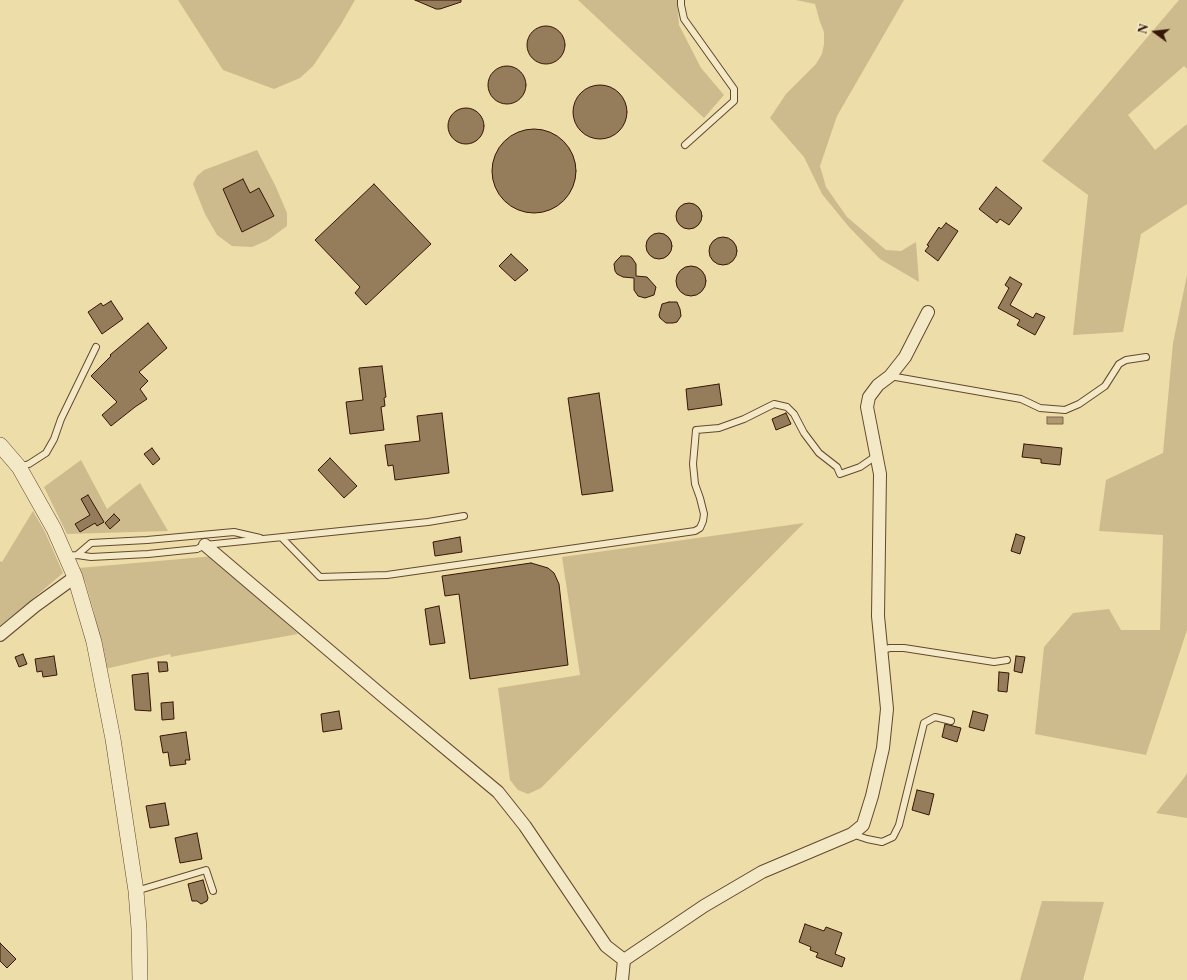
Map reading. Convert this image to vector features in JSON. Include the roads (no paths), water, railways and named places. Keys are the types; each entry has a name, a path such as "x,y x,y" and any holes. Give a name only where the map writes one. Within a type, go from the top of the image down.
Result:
{"street":[{"path":"624,960 704,906 762,872 852,834 863,825 872,796 883,748 887,709 878,616 880,474 867,407 869,396 878,385 890,376 905,357 928,312"},
{"path":"0,445 19,467 71,556 75,577 94,642 112,731 136,891 139,929 140,980"},
{"path":"206,545 379,693 498,792 525,826 606,946 624,960"},
{"path":"0,635 35,606 75,577"},
{"path":"622,980 624,960"}],"lane":[{"path":"681,0 684,19 734,89 734,101 685,145"},
{"path":"19,467 28,464 46,453 54,439 61,419 96,346"},
{"path":"890,376 1022,399 1040,408 1065,410 1079,404 1105,386 1119,364 1126,360 1146,358"},
{"path":"282,538 320,577 387,575 695,530 700,528 704,521 704,514 695,484 692,464 696,430 719,428 744,419 774,404 787,406 794,414 804,433 819,453 837,466 840,474 860,467 877,456"},
{"path":"71,556 91,557 148,554 197,549 206,545 428,522 464,516"},
{"path":"71,556 91,543 147,540 234,532 265,539"},
{"path":"881,650 890,648 904,648 994,662 1006,660"},
{"path":"852,834 882,842 893,837 899,825 924,723 935,717 951,721"},
{"path":"136,891 206,870 213,892"}]}
